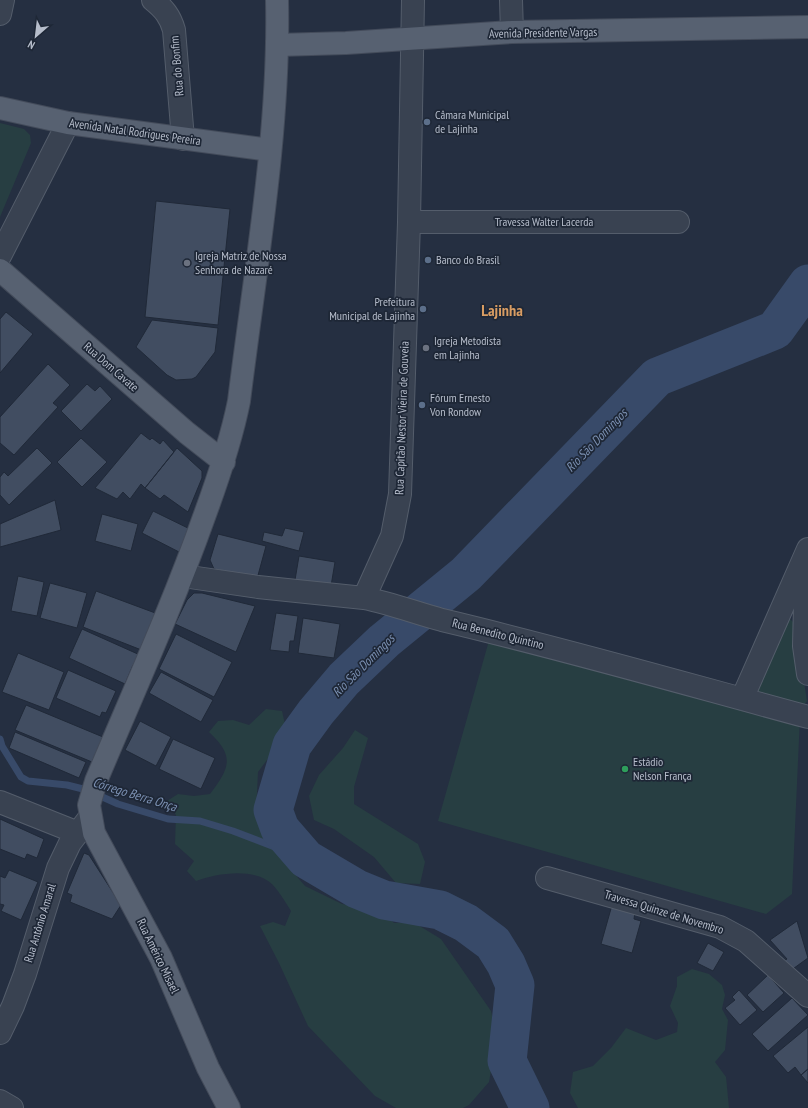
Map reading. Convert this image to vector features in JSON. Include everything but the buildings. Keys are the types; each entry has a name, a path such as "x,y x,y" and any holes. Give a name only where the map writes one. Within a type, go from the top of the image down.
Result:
{"main road":[{"path":"86,818 96,781 183,576 224,462 239,401 270,150 278,45 277,0"},
{"name":"Avenida Presidente Vargas","path":"278,45 346,43 512,32 808,27"},
{"name":"Avenida Natal Rodrigues Pereira","path":"0,108 68,123 270,150"},
{"name":"Rua Dom Cavate","path":"0,270 187,433 224,462"},
{"name":"Rua Américo Misael","path":"86,818 161,958 208,1068 229,1108"}],"street":[{"path":"0,14 4,0"},
{"name":"Rua do Bonfim","path":"153,0 164,8 171,18 174,30 183,139"},
{"name":"Rua Capitão Nestor Vieira de Gouveia","path":"372,599 392,536 400,494 409,222 411,39 413,0"},
{"path":"511,0 512,32"},
{"path":"0,256 68,123"},
{"name":"Travessa Walter Lacerda","path":"409,222 678,222"},
{"path":"807,551 804,646 808,674"},
{"path":"742,699 807,551"},
{"name":"Rua Benedito Quintino","path":"183,576 258,587 372,599 440,619 496,632 808,717"},
{"path":"0,802 86,818"},
{"name":"Rua Antônio Amaral","path":"0,1033 13,1006 25,974 58,868 70,843 86,818"},
{"name":"Travessa Quinze de Novembro","path":"546,878 720,927 746,941 808,996"},
{"path":"0,1101 12,1108"}],"green space":[{"path":"0,123 24,129 30,135 31,143 0,217"},
{"path":"790,619 794,623 796,631 807,701 803,706 760,698 752,682 785,620"},
{"name":"Estádio Nelson França","path":"490,637 800,717 792,894 766,914 438,821"},
{"path":"266,709 282,711 287,733 258,772 256,813 280,857 305,886 342,904 379,909 394,923 413,922 441,939 491,1011 497,1038 489,1082 469,1105 463,1108 396,1108 375,1096 308,1026 260,926 273,922 285,926 291,911 273,885 265,879 256,876 236,873 196,881 187,871 194,861 175,844 176,815 167,801 178,794 194,796 210,794 222,777 227,762 223,748 209,732 218,721 233,720 249,725"},
{"path":"355,730 368,738 354,787 354,804 418,844 425,862 420,884 396,883 374,857 334,829 314,820 309,796 319,775 343,748"},
{"path":"692,969 709,974 722,985 725,995 722,1009 728,1020 725,1050 715,1062 726,1077 729,1108 578,1108 570,1093 573,1072 593,1066 611,1048 626,1028 656,1040 677,1032 678,1023 670,1006 677,986 677,977"}],"waterway":[{"name":"Rio São Domingos","path":"530,1108 507,1061 515,985 506,964 493,943 466,923 440,910 384,900 357,889 306,859 280,829 273,810 292,745 316,712 344,679 384,641 466,574 657,377 775,330 808,284"},
{"name":"Córrego Berra Onça","path":"0,739 2,746 21,777 28,781 67,785 87,790 118,804 168,819 200,821 233,831 306,859"}],"place":[{"name":"Câmara Municipal de Lajinha","path":"427,122"},
{"name":"Banco do Brasil","path":"428,260"},
{"name":"Igreja Matriz de Nossa Senhora de Nazaré","path":"187,263"},
{"name":"Prefeitura Municipal de Lajinha","path":"423,309"},
{"name":"Igreja Metodista em Lajinha","path":"426,348"},
{"name":"Fórum Ernesto Von Rondow","path":"422,405"},
{"name":"Estádio Nelson França","path":"625,769"}],"district":[{"name":"Lajinha","path":"502,310"}]}
